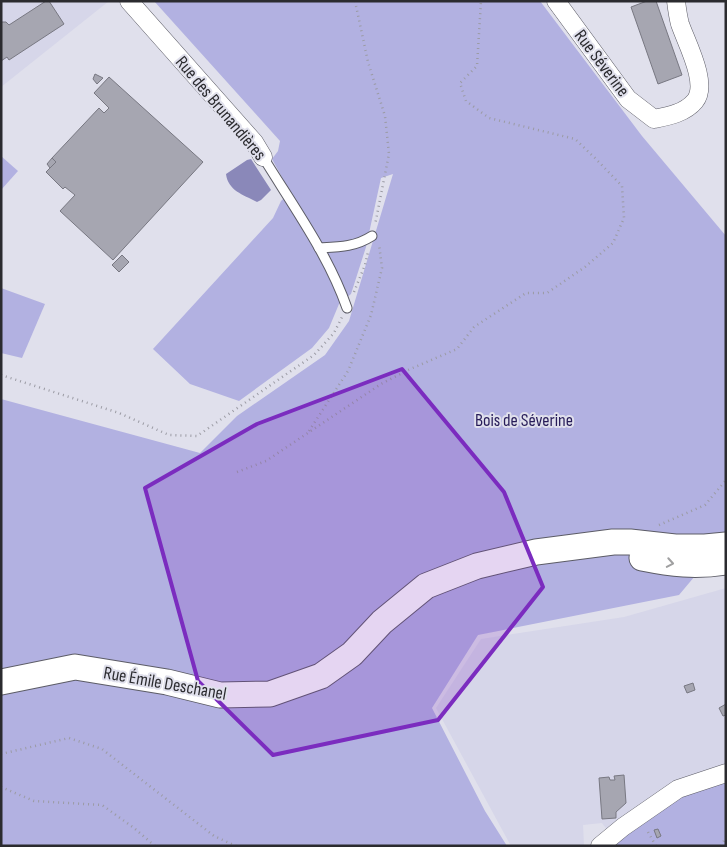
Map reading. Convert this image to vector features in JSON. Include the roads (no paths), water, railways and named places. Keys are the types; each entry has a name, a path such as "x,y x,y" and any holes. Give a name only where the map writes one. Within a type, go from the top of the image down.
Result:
{"main road":[{"name":"Rue Émile Deschanel","path":"1,682 75,667 166,682 220,695 270,694 321,676 352,654 382,622 426,586 477,566 536,552 613,542 675,547 726,545"},
{"name":"Rue Émile Deschanel","path":"588,546 678,565 704,565 726,562"}],"street":[{"name":"Rue des Brunandières","path":"129,1 254,142 263,157"},
{"name":"Rue Séverine","path":"556,1 628,99 654,119 678,113 696,100 700,86 696,67 679,22 676,1"},
{"path":"600,846 623,827 678,789 726,773"}],"lane":[{"name":"Rue des Brunandières","path":"263,157 338,282 347,308"},
{"path":"319,248 345,247 376,236"}],"park label":[{"name":"Bois de Séverine","path":"524,420"}]}
